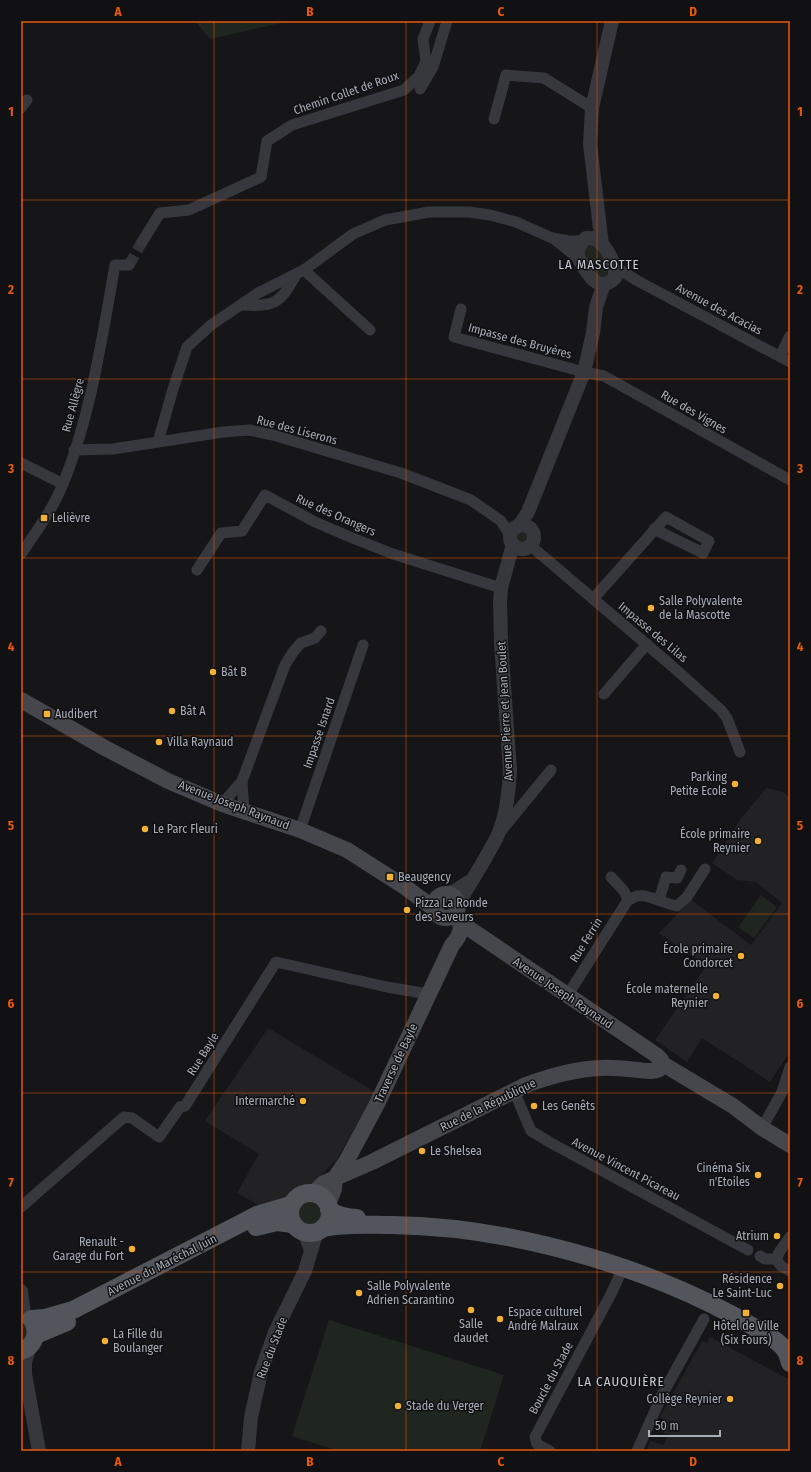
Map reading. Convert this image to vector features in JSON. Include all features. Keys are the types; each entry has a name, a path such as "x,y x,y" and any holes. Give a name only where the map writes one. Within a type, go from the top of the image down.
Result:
{"main road":[{"name":"Avenue Joseph Raynaud","path":"21,700 104,748 156,775 222,804 300,830 347,850 405,886 448,908 568,996 656,1055 663,1064"},
{"name":"Traverse de Bayle","path":"328,1207 334,1189 335,1178 347,1160 377,1104 452,945 448,908"},
{"name":"Rue de la République","path":"335,1178 372,1162 514,1091 550,1076 601,1068 650,1072 656,1071 663,1064"},
{"path":"663,1064 733,1106 762,1128 790,1145"},
{"name":"Traverse de Bayle","path":"313,1193 324,1183 335,1178"},
{"path":"328,1207 328,1220 309,1228 290,1218 291,1205 298,1196 313,1193 321,1197 335,1214 351,1218 440,1220 484,1225 585,1247 642,1266 714,1294 789,1350"},
{"name":"Avenue du Maréchal Juin","path":"26,1342 44,1318 73,1310 257,1215 291,1205"},
{"name":"Avenue du Maréchal Juin","path":"26,1342 100,1307 235,1236 257,1226 277,1222 309,1228 343,1225 417,1226 484,1232 572,1252 620,1276 674,1288 712,1304 775,1340 789,1350"}],"street":[{"name":"Chemin Collet de Roux","path":"142,242 160,213 189,210 261,177 267,141 292,125 404,90 419,76 426,61 423,39 430,21"},
{"path":"420,89 433,67 447,21"},
{"path":"520,536 528,512 584,372 593,333 596,307 606,277 590,144 592,108 612,21"},
{"path":"494,119 506,75 544,78 592,108"},
{"path":"158,442 173,388 187,347 211,325 258,293 301,272 353,234 384,220 429,212 469,212 490,215 516,222 552,238 568,241 586,239 596,240 602,245"},
{"path":"578,258 579,246 600,222"},
{"path":"552,238 606,277"},
{"name":"Rue Allègre","path":"21,554 40,525 63,484 87,406 99,354 115,265 129,265"},
{"path":"242,305 272,304 286,294 301,272"},
{"path":"301,272 370,330"},
{"name":"Avenue des Acacias","path":"606,277 636,280 790,362"},
{"name":"Impasse des Bruyères","path":"461,309 454,337 584,372"},
{"path":"780,356 790,336"},
{"name":"Rue des Vignes","path":"584,372 604,376 790,480"},
{"name":"Rue des Liserons","path":"74,450 113,448 223,432 249,430 273,435 408,475 471,500 520,536"},
{"path":"22,466 63,484"},
{"name":"Rue des Orangers","path":"197,570 220,533 242,531 265,495 315,522 393,554 501,588"},
{"path":"593,599 654,529"},
{"name":"Avenue Pierre et Jean Boulet","path":"448,908 472,879 497,836 508,799 510,771 500,636 500,602 501,588 509,559 520,536"},
{"name":"Impasse des Lilas","path":"520,536 722,710 727,718 740,752"},
{"path":"222,804 242,781 285,665 300,643 315,638 321,631"},
{"path":"604,694 647,644"},
{"name":"Impasse Isnard","path":"300,830 363,645"},
{"path":"497,836 551,770"},
{"path":"242,781 244,812"},
{"path":"611,878 624,892 628,900 638,896 659,900 668,905 677,906 687,897 705,869"},
{"path":"659,900 666,877 678,878 681,870"},
{"name":"Rue Ferrin","path":"568,996 628,900"},
{"name":"Rue Bayle","path":"21,1207 124,1117 132,1118 160,1137 180,1107 185,1106 276,962 387,987 428,994"},
{"path":"762,1128 782,1092 790,1067"},
{"name":"Avenue Vincent Picareau","path":"514,1091 531,1131 748,1250"},
{"name":"Rue du Stade","path":"248,1451 251,1417 261,1372 275,1332 305,1271 311,1250 309,1228"},
{"path":"790,1237 780,1251 767,1258 790,1271"},
{"name":"Boucle du Stade","path":"550,1451 537,1444 534,1437 620,1276"},
{"path":"21,1291 39,1451"},
{"path":"637,1451 662,1395 704,1319"}],"shaded area":[{"path":"195,21 290,21 210,39"},
{"path":"589,238 616,271 600,283 579,246"},
{"path":"524,525 532,531 534,540 529,547 519,549 512,531 514,528"},
{"path":"766,788 783,792 790,798 790,1052 770,1082 702,1038 687,1062 655,1040 706,966 659,933 691,900 751,945 782,903 756,882 737,880 712,863 740,820"},
{"path":"441,895 455,898 450,917 439,915 435,903"},
{"path":"761,895 777,907 754,938 738,927"},
{"path":"268,1028 375,1092 337,1159 316,1180 274,1206 261,1206 237,1193 259,1154 205,1121"},
{"path":"303,1194 317,1194 325,1200 328,1220 308,1232 290,1218 290,1213 292,1205 296,1199"},
{"path":"21,1313 31,1319 21,1351"},
{"name":"Stade du Verger","path":"329,1320 504,1375 480,1451 338,1451 292,1436"},
{"name":"Collège Reynier","path":"710,1337 790,1380 790,1451 646,1451 650,1441 663,1445 668,1435 662,1432 664,1430 661,1428 665,1420 660,1417 702,1341 707,1343"}],"tunnel":[{"path":"129,265 142,242"}],"place":[{"name":"Lelièvre","path":"44,518"},
{"name":"Salle Polyvalente de la Mascotte","path":"651,608"},
{"name":"Bât B","path":"213,672"},
{"name":"Bât A","path":"172,711"},
{"name":"Audibert","path":"47,714"},
{"name":"Villa Raynaud","path":"159,742"},
{"name":"Parking Petite Ecole","path":"735,784"},
{"name":"Le Parc Fleuri","path":"145,829"},
{"name":"École primaire Reynier","path":"758,841"},
{"name":"Beaugency","path":"390,877"},
{"name":"Pizza La Ronde des Saveurs","path":"407,910"},
{"name":"École primaire Condorcet","path":"741,956"},
{"name":"École maternelle Reynier","path":"716,996"},
{"name":"Intermarché","path":"303,1101"},
{"name":"Les Genêts","path":"534,1106"},
{"name":"Le Shelsea","path":"422,1151"},
{"name":"Cinéma Six n'Etoiles","path":"758,1175"},
{"name":"Atrium","path":"777,1236"},
{"name":"Renault - Garage du Fort","path":"132,1249"},
{"name":"Résidence Le Saint-Luc","path":"780,1286"},
{"name":"Salle Polyvalente Adrien Scarantino","path":"359,1293"},
{"name":"Salle daudet","path":"471,1310"},
{"name":"Hôtel de Ville (Six Fours)","path":"746,1313"},
{"name":"Espace culturel André Malraux","path":"500,1319"},
{"name":"La Fille du Boulanger","path":"105,1341"},
{"name":"Collège Reynier","path":"730,1399"},
{"name":"Stade du Verger","path":"398,1406"}],"district":[{"name":"LA MASCOTTE","path":"599,264"},
{"name":"LA CAUQUIÈRE","path":"621,1381"}]}
